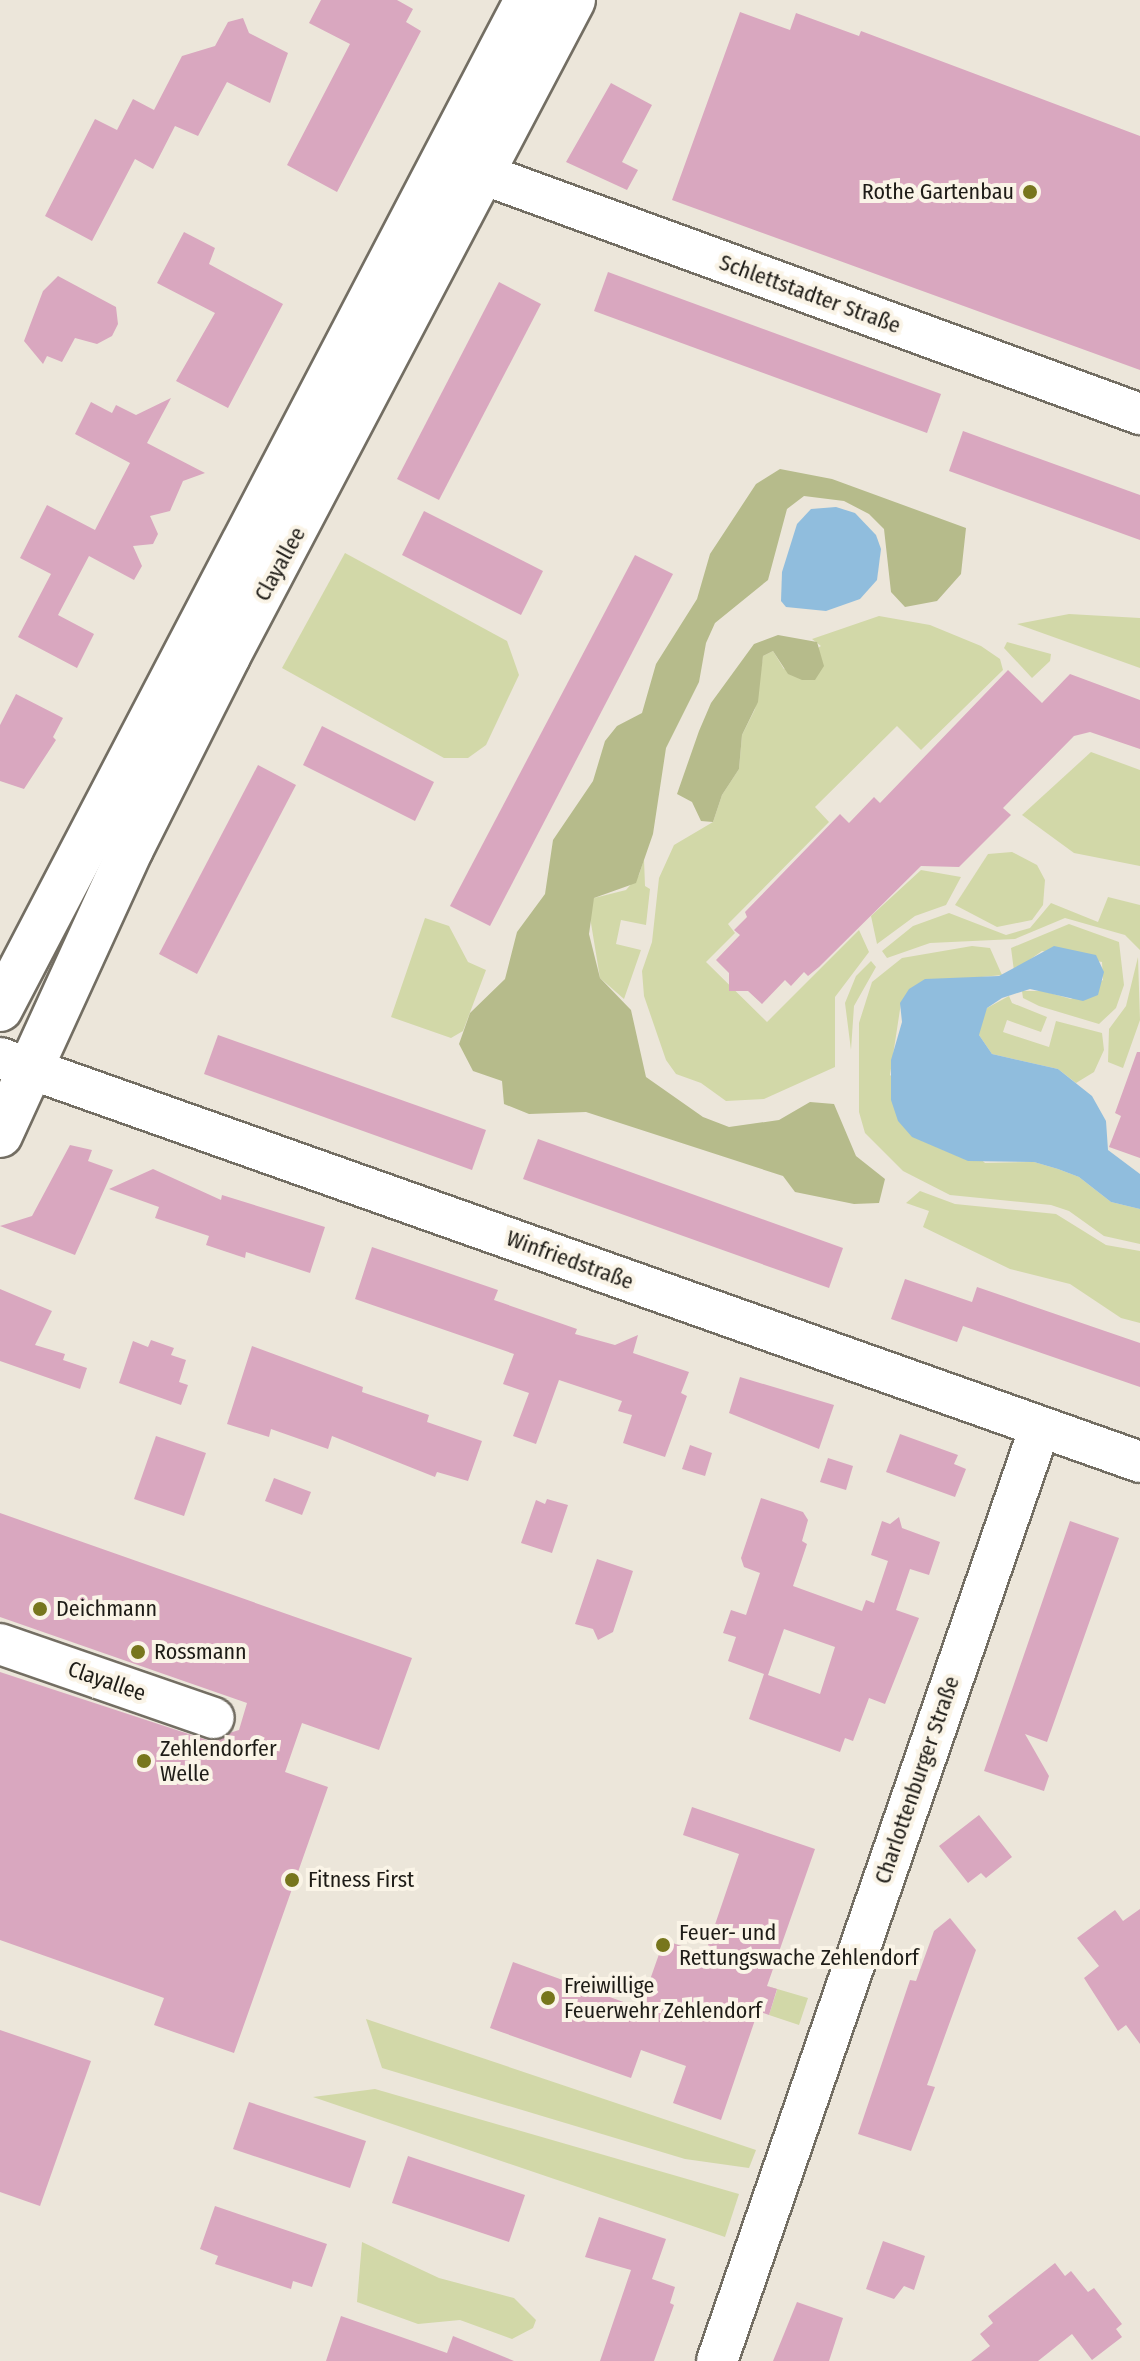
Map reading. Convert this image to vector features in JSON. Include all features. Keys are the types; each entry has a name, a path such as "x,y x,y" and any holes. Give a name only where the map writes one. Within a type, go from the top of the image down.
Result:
{"main road":[{"name":"Clayallee","path":"0,1009 527,0"},
{"name":"Clayallee","path":"0,1135 16,1063 138,836 480,173 573,0"}],"street":[{"name":"Schlettstadter Straße","path":"480,173 1140,414"},
{"name":"Winfriedstraße","path":"16,1063 1140,1462"},
{"name":"Charlottenburger Straße","path":"717,2361 1040,1427"},
{"name":"Clayallee","path":"0,1644 214,1718"}],"green space":[{"path":"780,469 832,479 966,528 961,574 937,601 905,607 891,592 884,529 869,514 844,501 804,496 787,509 768,580 715,623 706,643 699,682 666,748 653,834 636,883 594,898 589,934 600,978 631,1010 646,1077 703,1117 729,1127 779,1120 810,1102 834,1104 856,1156 885,1179 879,1203 854,1204 795,1192 783,1176 586,1112 529,1114 504,1104 502,1081 473,1071 459,1044 470,1013 505,979 517,932 545,894 553,840 593,781 605,741 617,726 642,713 656,664 697,599 710,554 756,484"},
{"path":"345,553 507,641 519,675 486,745 468,758 444,758 282,668"},
{"path":"1069,614 1140,618 1140,668 1017,624"},
{"path":"879,616 930,625 981,646 1000,659 1003,670 921,750 897,726 815,807 829,822 728,924 735,933 706,962 767,1022 859,930 869,952 835,997 835,1067 764,1099 726,1101 701,1083 676,1074 666,1060 644,996 642,971 652,942 659,878 674,845 713,822 722,795 739,769 742,735 755,709 763,656 773,651 784,669 821,646 812,639"},
{"path":"778,635 817,642 824,666 815,680 802,680 788,674 773,651 763,656 758,702 742,735 739,769 722,795 713,822 701,821 692,802 677,794 699,731 711,703 754,644"},
{"path":"1007,642 1051,654 1050,661 1032,678 1004,648"},
{"path":"1091,752 1140,770 1140,866 1074,853 1022,815"},
{"path":"1012,852 1037,865 1045,880 1043,905 1032,920 997,927 955,905 988,854"},
{"path":"644,859 645,886 650,889 646,925 621,920 616,944 641,950 624,999 600,978 589,911 594,898 626,890 639,875"},
{"path":"921,870 961,877 946,905 915,916 877,944 871,916"},
{"path":"1108,897 1140,905 1140,950 1125,935 1065,918 1015,939 930,943 887,958 882,951 913,926 949,913 1006,935 1030,928 1051,903 1098,922"},
{"path":"425,918 449,926 468,962 486,970 463,1031 451,1038 391,1017"},
{"path":"1069,924 1119,942 1124,985 1116,1008 1099,1024 1039,1006 1023,998 1022,991 1043,991 1071,999 1103,980 1102,962 1042,951 1014,971 1011,948"},
{"path":"972,946 990,948 1002,975 961,979 901,1003 890,1075 985,1163 1034,1162 1058,1169 1079,1177 1111,1202 1140,1209 1140,1244 1104,1236 1069,1211 1051,1205 950,1195 903,1171 865,1133 859,1112 859,1023 872,982 902,958"},
{"path":"1138,957 1140,1020 1123,1068 1108,1062 1109,1029 1126,1006"},
{"path":"871,961 876,967 854,1006 851,1050 845,1003 856,976"},
{"path":"1009,996 1012,1003 1047,1017 1041,1032 1007,1020 1003,1032 1049,1047 1056,1021 1102,1033 1104,1050 1094,1072 1076,1083 1058,1069 992,1054 979,1035 979,1022 987,1008"},
{"path":"920,1191 955,1204 1056,1214 1106,1245 1140,1251 1140,1323 1121,1318 1070,1284 1010,1269 923,1227 929,1211 906,1203"},
{"path":"767,1986 808,1998 799,2025 769,2015 777,1990"},
{"path":"366,2019 756,2150 749,2168 685,2159 382,2068"},
{"path":"375,2089 739,2194 725,2237 313,2097"},
{"path":"362,2242 439,2278 514,2298 536,2320 533,2328 512,2339 460,2320 418,2324 357,2302"}],"water":[{"path":"836,507 855,513 876,535 881,549 877,580 860,599 826,611 786,607 781,601 782,572 797,524 811,509"},
{"path":"1054,946 1096,955 1104,972 1098,995 1083,1001 1030,989 1002,998 987,1008 979,1035 992,1054 1058,1069 1092,1096 1106,1121 1108,1150 1140,1174 1140,1209 1111,1202 1079,1177 1058,1169 1034,1162 968,1161 912,1137 898,1121 891,1100 891,1060 902,1022 900,1003 909,989 925,979 999,976"}],"building":[{"path":"321,0 397,0 413,9 406,22 421,31 337,192 287,165 350,44 309,23"},
{"name":"Rothe Gartenbau","path":"740,12 790,30 796,13 859,36 861,31 1140,136 1140,370 672,200"},
{"path":"243,18 249,33 288,53 270,103 227,82 198,136 175,126 153,169 135,159 92,241 45,216 95,119 117,130 133,99 154,110 182,56 215,46 228,22"},
{"path":"611,83 652,105 622,162 638,170 627,190 566,162"},
{"path":"184,232 215,248 209,264 283,304 228,408 176,381 215,313 157,283"},
{"path":"608,272 941,394 927,433 594,311"},
{"path":"58,276 116,307 118,324 112,336 97,344 75,338 62,362 47,356 43,364 24,341 43,291"},
{"path":"499,282 541,304 439,500 397,479"},
{"path":"171,398 147,443 205,473 183,481 170,511 150,516 158,534 153,544 133,546 142,566 134,580 89,556 58,615 94,634 77,668 18,637 51,574 20,558 47,505 95,530 130,463 75,434 91,402 112,413 116,405 136,415"},
{"path":"963,431 1140,495 1140,540 949,471"},
{"path":"424,511 543,571 521,615 402,555"},
{"path":"635,555 673,574 490,926 450,906"},
{"path":"1008,670 1042,703 1070,674 1140,700 1140,749 1090,732 1074,736 1003,808 1011,815 959,867 921,866 819,967 808,976 804,972 791,986 785,980 762,1004 748,991 729,991 729,973 716,960 740,935 734,930 747,917 745,912 840,814 849,823 874,797 880,803"},
{"path":"16,694 63,718 53,737 56,740 24,789 0,781 0,725"},
{"path":"322,726 434,782 415,821 303,765"},
{"path":"258,765 296,785 197,974 159,954"},
{"path":"218,1035 486,1130 472,1170 204,1074"},
{"path":"1137,1052 1140,1052 1140,1158 1109,1147 1121,1116 1115,1113"},
{"path":"538,1139 843,1248 829,1288 523,1179"},
{"path":"70,1145 92,1150 88,1161 113,1170 75,1255 0,1226 32,1216"},
{"path":"153,1169 221,1200 222,1195 325,1227 310,1273 246,1252 245,1258 206,1245 209,1236 155,1218 159,1207 109,1189"},
{"path":"372,1247 498,1290 494,1300 577,1329 575,1334 615,1345 638,1335 633,1353 689,1372 681,1393 687,1396 665,1457 623,1443 632,1415 618,1411 622,1401 559,1380 536,1444 513,1436 529,1393 503,1384 514,1354 355,1299"},
{"path":"905,1279 972,1302 977,1287 1140,1343 1140,1387 963,1326 957,1342 891,1319"},
{"path":"0,1289 52,1311 35,1345 65,1354 63,1360 87,1368 80,1389 0,1361"},
{"path":"151,1340 174,1348 171,1355 186,1360 179,1382 188,1385 181,1405 119,1383 133,1341 148,1347"},
{"path":"252,1346 363,1387 362,1392 429,1415 427,1422 482,1441 468,1481 437,1472 435,1477 332,1436 328,1449 271,1429 269,1437 227,1424"},
{"path":"740,1377 834,1405 819,1449 729,1413"},
{"path":"900,1434 958,1455 954,1464 966,1469 955,1497 886,1472"},
{"path":"156,1436 206,1453 184,1516 134,1499"},
{"path":"690,1445 712,1453 705,1476 682,1469"},
{"path":"828,1458 853,1466 846,1490 820,1482"},
{"path":"274,1478 311,1492 302,1515 265,1501"},
{"path":"761,1498 803,1512 808,1520 802,1541 807,1544 793,1586 862,1611 866,1600 874,1603 888,1561 871,1555 882,1521 890,1524 899,1517 902,1528 940,1542 929,1575 910,1569 896,1610 919,1618 885,1704 869,1698 853,1741 845,1738 840,1752 749,1719 764,1674 728,1661 736,1637 723,1633 731,1610 746,1615 760,1573 744,1567 741,1558","holes":["784,1629 835,1647 820,1694 768,1675"]},
{"path":"547,1499 568,1505 552,1553 521,1543 536,1500 545,1504"},
{"name":"Zehlendorfer Welle","path":"0,1513 412,1658 379,1750 302,1723 285,1772 328,1787 234,2053 154,2025 164,1998 0,1940 0,1672 207,1740 239,1730 247,1703 0,1617"},
{"path":"1070,1521 1119,1538 1047,1742 1025,1734 1049,1776 1044,1791 984,1771"},
{"path":"597,1559 633,1571 613,1632 598,1640 593,1629 575,1624"},
{"path":"692,1807 815,1849 767,1986 777,1989 769,2015 758,2011 721,2120 673,2103 686,2066 641,2050 631,2078 490,2028 513,1962 640,2008 664,1940 705,1954 739,1854 683,1835"},
{"path":"979,1815 1012,1857 986,1878 981,1873 968,1883 939,1846"},
{"path":"1140,1909 1140,2044 1126,2025 1118,2031 1084,1978 1099,1966 1077,1938 1115,1910 1123,1921"},
{"path":"950,1918 976,1950 927,2085 935,2087 911,2151 858,2134 910,1980 916,1981 934,1931"},
{"path":"0,2030 91,2061 40,2206 0,2192"},
{"path":"249,2102 366,2141 350,2188 233,2149"},
{"path":"408,2156 525,2195 509,2242 392,2203"},
{"path":"215,2206 327,2244 312,2287 293,2281 291,2289 215,2264 218,2256 200,2249"},
{"path":"599,2217 666,2239 652,2279 675,2287 670,2303 674,2305 654,2361 600,2361 631,2270 585,2257"},
{"path":"883,2241 925,2256 914,2290 904,2286 894,2299 866,2289"},
{"path":"1055,2263 1065,2276 1071,2271 1088,2292 1094,2288 1122,2324 1116,2329 1122,2337 1092,2360 1072,2334 1038,2361 971,2361 990,2346 980,2334 993,2323 988,2316"},
{"path":"797,2302 843,2318 829,2361 773,2361"},
{"path":"341,2316 447,2353 453,2336 514,2361 326,2361"}],"place":[{"name":"Rothe Gartenbau","path":"1030,192"},
{"name":"Deichmann","path":"40,1609"},
{"name":"Rossmann","path":"138,1652"},
{"name":"Zehlendorfer Welle","path":"144,1761"},
{"name":"Fitness First","path":"292,1880"},
{"name":"Feuer- und Rettungswache Zehlendorf","path":"663,1945"},
{"name":"Freiwillige Feuerwehr Zehlendorf","path":"548,1998"}]}
